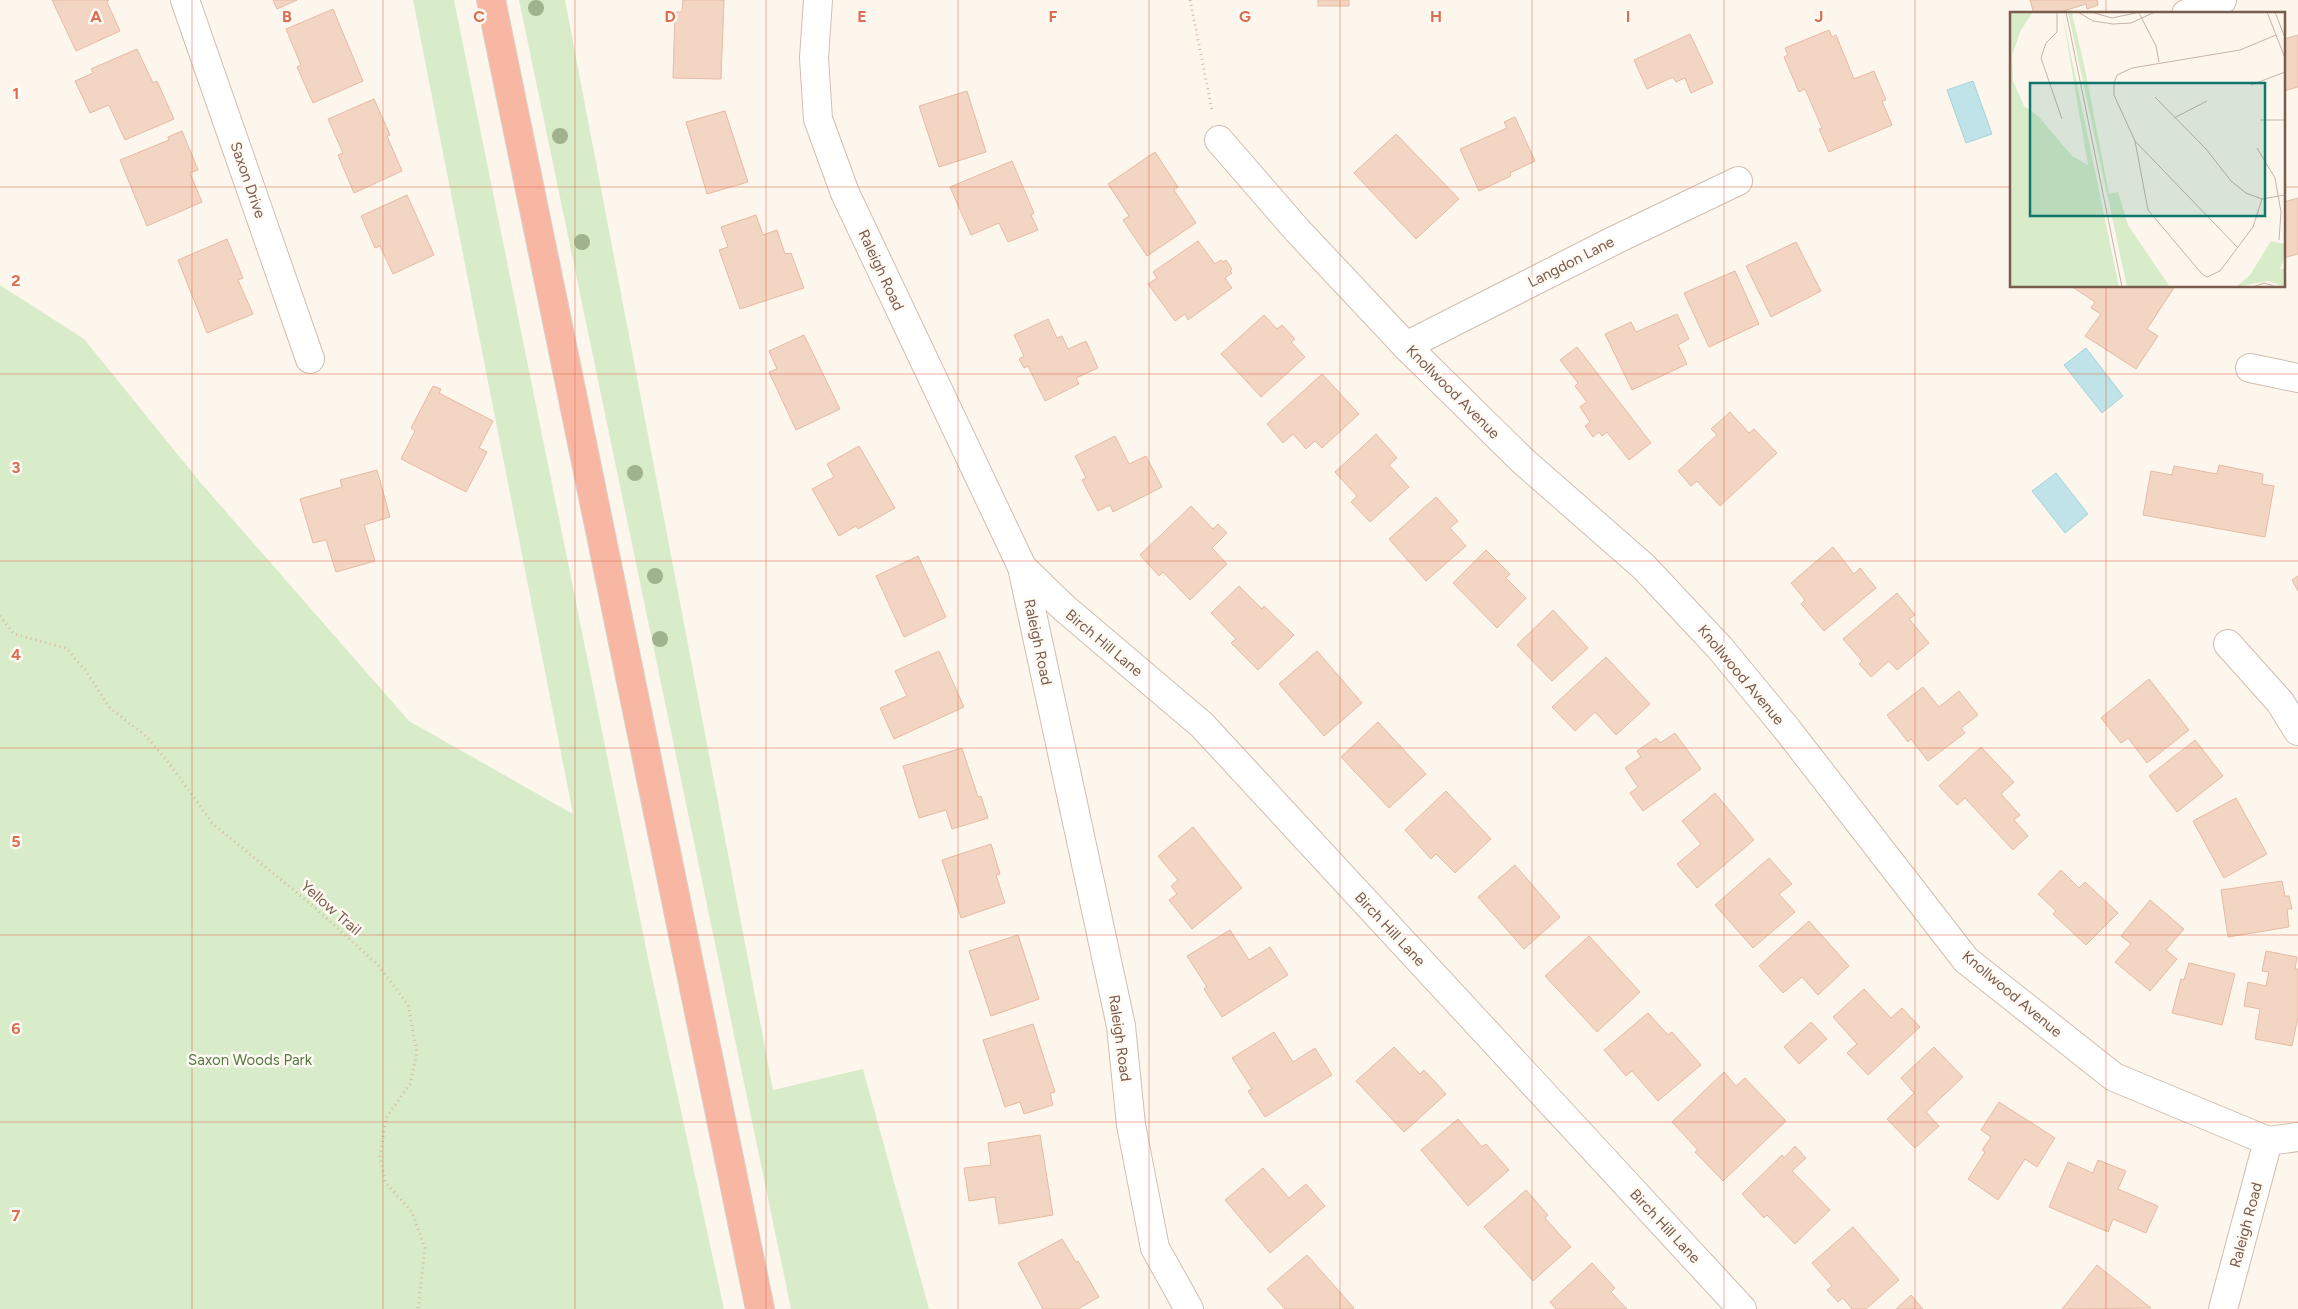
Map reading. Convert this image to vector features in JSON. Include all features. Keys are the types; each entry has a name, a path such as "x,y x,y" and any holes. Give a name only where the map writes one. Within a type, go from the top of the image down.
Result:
{"highway":[{"path":"491,0 760,1309"}],"street":[{"name":"Saxon Drive","path":"185,0 310,359"},
{"name":"Raleigh Road","path":"818,0 814,58 818,119 845,193 1022,567 1121,1026 1131,1125 1155,1248 1189,1309"},
{"path":"2191,12 2222,0"},
{"name":"Knollwood Avenue","path":"1219,140 1296,230 1406,346 1523,461 1644,567 1720,648 1786,728 1966,960 2114,1077 2268,1141"},
{"name":"Langdon Lane","path":"1406,346 1614,240 1738,181"},
{"path":"2250,368 2298,378"},
{"name":"Birch Hill Lane","path":"1022,567 1062,607 1202,726 1742,1309"},
{"path":"2228,644 2280,702 2298,731"},
{"path":"2268,1141 2298,1136"},
{"name":"Raleigh Road","path":"2223,1309 2268,1141"}],"path":[{"path":"1190,0 1201,62 1219,140"},
{"name":"Yellow Trail","path":"0,616 14,634 66,648 85,670 110,708 146,736 169,763 213,824 313,906 378,965 408,1005 417,1052 410,1084 386,1118 380,1156 385,1182 412,1212 425,1248 418,1309"}],"green space":[{"name":"Saxon Woods Park","path":"413,0 454,0 650,968 724,1309 0,1309 0,285 84,339 200,482 409,721 573,814"},
{"path":"519,0 565,0 773,1090 863,1069 929,1309 791,1309"}],"water":[{"path":"1973,81 1992,134 1966,143 1947,90"},
{"path":"2086,348 2123,396 2102,413 2064,365"},
{"path":"2056,473 2088,514 2065,533 2032,491"}],"building":[{"path":"52,0 109,0 107,2 120,31 76,51"},
{"path":"273,0 297,0 277,9"},
{"path":"683,0 724,0 721,79 673,78 675,12 682,12"},
{"path":"1318,0 1349,0 1349,6 1318,6"},
{"path":"2030,0 2097,0 2098,5 2087,9 2086,4 2060,12 2033,12"},
{"path":"333,9 363,81 313,103 297,67 301,65 286,29"},
{"path":"1829,30 1832,37 1836,35 1854,79 1874,71 1886,100 1882,101 1892,125 1829,152 1819,129 1822,128 1805,89 1799,92 1784,57 1788,55 1785,48"},
{"path":"1690,34 1713,83 1691,93 1685,78 1676,82 1673,77 1647,89 1634,60"},
{"path":"2298,35 2298,87 2286,90 2286,38"},
{"path":"137,49 153,83 157,81 174,119 125,140 109,105 90,113 75,81 93,73 91,69"},
{"path":"967,91 986,152 939,167 919,106"},
{"path":"374,99 390,135 387,136 402,171 354,193 338,155 343,153 328,119"},
{"path":"725,111 748,182 707,194 686,122"},
{"path":"1515,117 1535,161 1510,173 1511,176 1479,191 1460,149 1507,128 1504,122"},
{"path":"182,131 198,170 190,173 202,202 147,226 120,160 169,140 168,137"},
{"path":"1396,134 1459,199 1416,239 1354,173"},
{"path":"1155,152 1178,187 1174,190 1196,223 1147,256 1123,220 1129,216 1108,184"},
{"path":"1012,161 1034,213 1031,215 1038,230 1008,242 999,223 971,235 950,187"},
{"path":"407,195 434,255 393,274 380,246 375,248 361,216"},
{"path":"2298,198 2298,254 2286,257 2286,201"},
{"path":"756,215 763,235 777,230 785,254 791,253 804,288 740,309 719,250 728,247 721,227"},
{"path":"227,239 243,278 238,280 253,314 207,333 178,260"},
{"path":"1198,241 1215,264 1221,260 1223,262 1226,260 1232,269 1230,271 1232,273 1225,278 1232,288 1188,320 1185,314 1175,321 1148,284 1157,278 1153,272"},
{"path":"1796,242 1821,291 1771,317 1746,266"},
{"path":"1735,271 1759,324 1709,347 1684,293"},
{"path":"2074,288 2174,288 2147,329 2158,336 2136,369 2085,336 2101,314 2091,308 2095,302"},
{"path":"1677,314 1689,339 1678,345 1687,364 1632,390 1605,334 1631,322 1636,332"},
{"path":"1264,315 1277,329 1282,325 1295,339 1291,342 1305,357 1261,397 1221,354"},
{"path":"1048,319 1057,338 1062,336 1068,349 1086,341 1098,368 1076,378 1079,384 1045,401 1028,366 1024,368 1019,359 1024,356 1014,335"},
{"path":"804,335 840,409 796,430 769,372 777,369 769,351"},
{"path":"1577,347 1651,443 1629,460 1607,432 1602,436 1599,432 1593,437 1585,426 1590,422 1580,407 1587,402 1575,386 1578,383 1560,360"},
{"path":"1322,374 1359,414 1322,448 1315,441 1306,449 1293,434 1283,443 1267,424"},
{"path":"433,386 441,389 439,393 493,421 479,448 487,452 466,492 401,459 415,431 411,428"},
{"path":"1730,412 1749,433 1754,429 1777,453 1720,506 1697,481 1691,486 1678,471 1717,435 1711,429"},
{"path":"1376,434 1397,458 1389,465 1409,487 1370,522 1351,502 1357,496 1335,472"},
{"path":"1115,436 1129,464 1146,456 1162,487 1113,512 1110,505 1098,511 1082,480 1086,478 1075,456"},
{"path":"859,446 895,508 858,529 856,526 839,536 812,489 834,477 827,464"},
{"path":"2219,465 2263,474 2262,484 2274,486 2265,537 2143,515 2151,471 2172,475 2174,466 2217,474"},
{"path":"377,470 390,517 364,525 375,561 336,572 326,540 313,543 300,499 342,487 340,480"},
{"path":"1436,497 1458,521 1450,528 1466,546 1426,581 1389,539"},
{"path":"1191,506 1213,529 1218,524 1227,533 1212,548 1227,564 1190,600 1163,572 1159,576 1140,555"},
{"path":"1833,547 1854,574 1860,568 1876,588 1824,631 1801,604 1805,600 1791,583"},
{"path":"1486,550 1510,574 1506,578 1526,598 1497,628 1453,583"},
{"path":"918,556 946,617 904,637 876,576"},
{"path":"2298,576 2298,591 2292,580"},
{"path":"1239,586 1262,609 1264,606 1294,635 1258,670 1231,643 1236,639 1211,613"},
{"path":"1897,593 1915,615 1909,619 1929,643 1897,670 1889,661 1871,677 1859,664 1862,661 1843,639"},
{"path":"1553,610 1588,648 1552,681 1517,645"},
{"path":"939,651 964,707 894,739 880,708 907,696 895,671"},
{"path":"1317,651 1362,703 1324,736 1279,684"},
{"path":"1606,657 1650,704 1616,735 1595,712 1575,731 1552,707"},
{"path":"2149,679 2189,730 2147,763 2128,738 2121,743 2101,718"},
{"path":"1923,687 1939,707 1959,691 1978,715 1961,728 1965,733 1928,761 1911,739 1908,742 1887,715"},
{"path":"1378,722 1426,774 1389,808 1341,757"},
{"path":"1675,733 1701,769 1643,811 1630,793 1638,787 1625,768 1641,757 1637,751 1656,738 1660,743"},
{"path":"2195,740 2223,776 2177,812 2149,776"},
{"path":"1981,747 2014,782 2001,794 2020,815 2014,820 2028,836 2013,850 1965,798 1957,805 1939,786"},
{"path":"962,748 978,797 981,796 988,818 952,829 946,810 919,818 903,766"},
{"path":"1446,791 1491,839 1455,873 1436,854 1431,859 1405,830"},
{"path":"1715,793 1754,840 1697,888 1677,864 1701,844 1682,821"},
{"path":"2236,798 2267,854 2224,878 2193,821"},
{"path":"1193,827 1242,888 1192,929 1169,900 1177,894 1171,886 1178,880 1158,856"},
{"path":"991,844 1000,874 996,875 1005,903 961,918 942,860"},
{"path":"1769,858 1792,884 1779,894 1795,912 1753,948 1715,905"},
{"path":"1515,865 1560,917 1524,949 1478,897"},
{"path":"2061,870 2079,888 2085,882 2118,913 2086,945 2053,914 2056,911 2038,894"},
{"path":"2282,881 2285,896 2289,896 2292,909 2287,909 2289,927 2228,937 2221,890"},
{"path":"2150,900 2184,929 2166,950 2177,959 2150,991 2115,962 2131,944 2121,936"},
{"path":"1809,921 1849,966 1818,995 1802,977 1783,993 1759,966"},
{"path":"1230,930 1249,960 1270,947 1288,975 1222,1017 1204,989 1207,987 1187,956"},
{"path":"1018,935 1039,999 991,1016 969,951"},
{"path":"1589,936 1640,992 1597,1032 1545,976"},
{"path":"2266,951 2297,957 2295,969 2298,969 2298,1017 2292,1046 2255,1039 2260,1009 2244,1006 2248,982 2266,986 2269,972 2262,971"},
{"path":"2189,963 2235,974 2222,1025 2172,1013 2181,979 2184,980"},
{"path":"1864,989 1891,1018 1902,1008 1920,1027 1868,1075 1847,1053 1857,1044 1833,1017"},
{"path":"1648,1013 1668,1035 1672,1032 1701,1065 1658,1101 1632,1071 1626,1076 1604,1050"},
{"path":"1811,1022 1827,1039 1799,1064 1784,1047"},
{"path":"1033,1024 1055,1092 1050,1093 1053,1105 1024,1114 1020,1102 1005,1107 983,1040"},
{"path":"1274,1032 1293,1062 1315,1048 1332,1075 1265,1117 1248,1091 1252,1089 1232,1058"},
{"path":"1394,1047 1420,1074 1424,1070 1446,1094 1404,1132 1356,1081"},
{"path":"1934,1047 1963,1077 1926,1112 1939,1126 1915,1148 1887,1119 1914,1093 1901,1078"},
{"path":"1724,1072 1736,1086 1745,1078 1786,1121 1723,1181 1695,1152 1698,1150 1672,1122"},
{"path":"1999,1102 2055,1138 2037,1167 2025,1159 1998,1200 1968,1179 1985,1152 1982,1150 1991,1137 1981,1130"},
{"path":"1458,1119 1482,1147 1486,1144 1509,1170 1468,1206 1421,1150"},
{"path":"1040,1135 1053,1215 999,1224 995,1197 969,1201 964,1168 991,1165 988,1143"},
{"path":"1795,1146 1806,1158 1792,1171 1830,1210 1795,1244 1767,1215 1764,1218 1742,1194 1782,1155 1784,1158"},
{"path":"2098,1160 2126,1171 2118,1189 2158,1206 2146,1233 2113,1219 2108,1232 2049,1207 2068,1162 2093,1173"},
{"path":"1263,1168 1289,1198 1306,1184 1325,1206 1270,1253 1225,1200"},
{"path":"1526,1190 1548,1215 1545,1218 1571,1247 1533,1281 1484,1227"},
{"path":"1853,1227 1899,1280 1866,1309 1852,1309 1843,1298 1838,1302 1827,1290 1832,1286 1812,1263"},
{"path":"1062,1239 1076,1262 1078,1261 1099,1297 1078,1309 1043,1309 1018,1263"},
{"path":"1307,1255 1353,1309 1285,1309 1267,1289"},
{"path":"1592,1263 1615,1288 1611,1292 1627,1309 1556,1309 1550,1302"},
{"path":"2097,1265 2151,1308 2062,1309"},
{"path":"1911,1295 1923,1309 1896,1309"}]}
